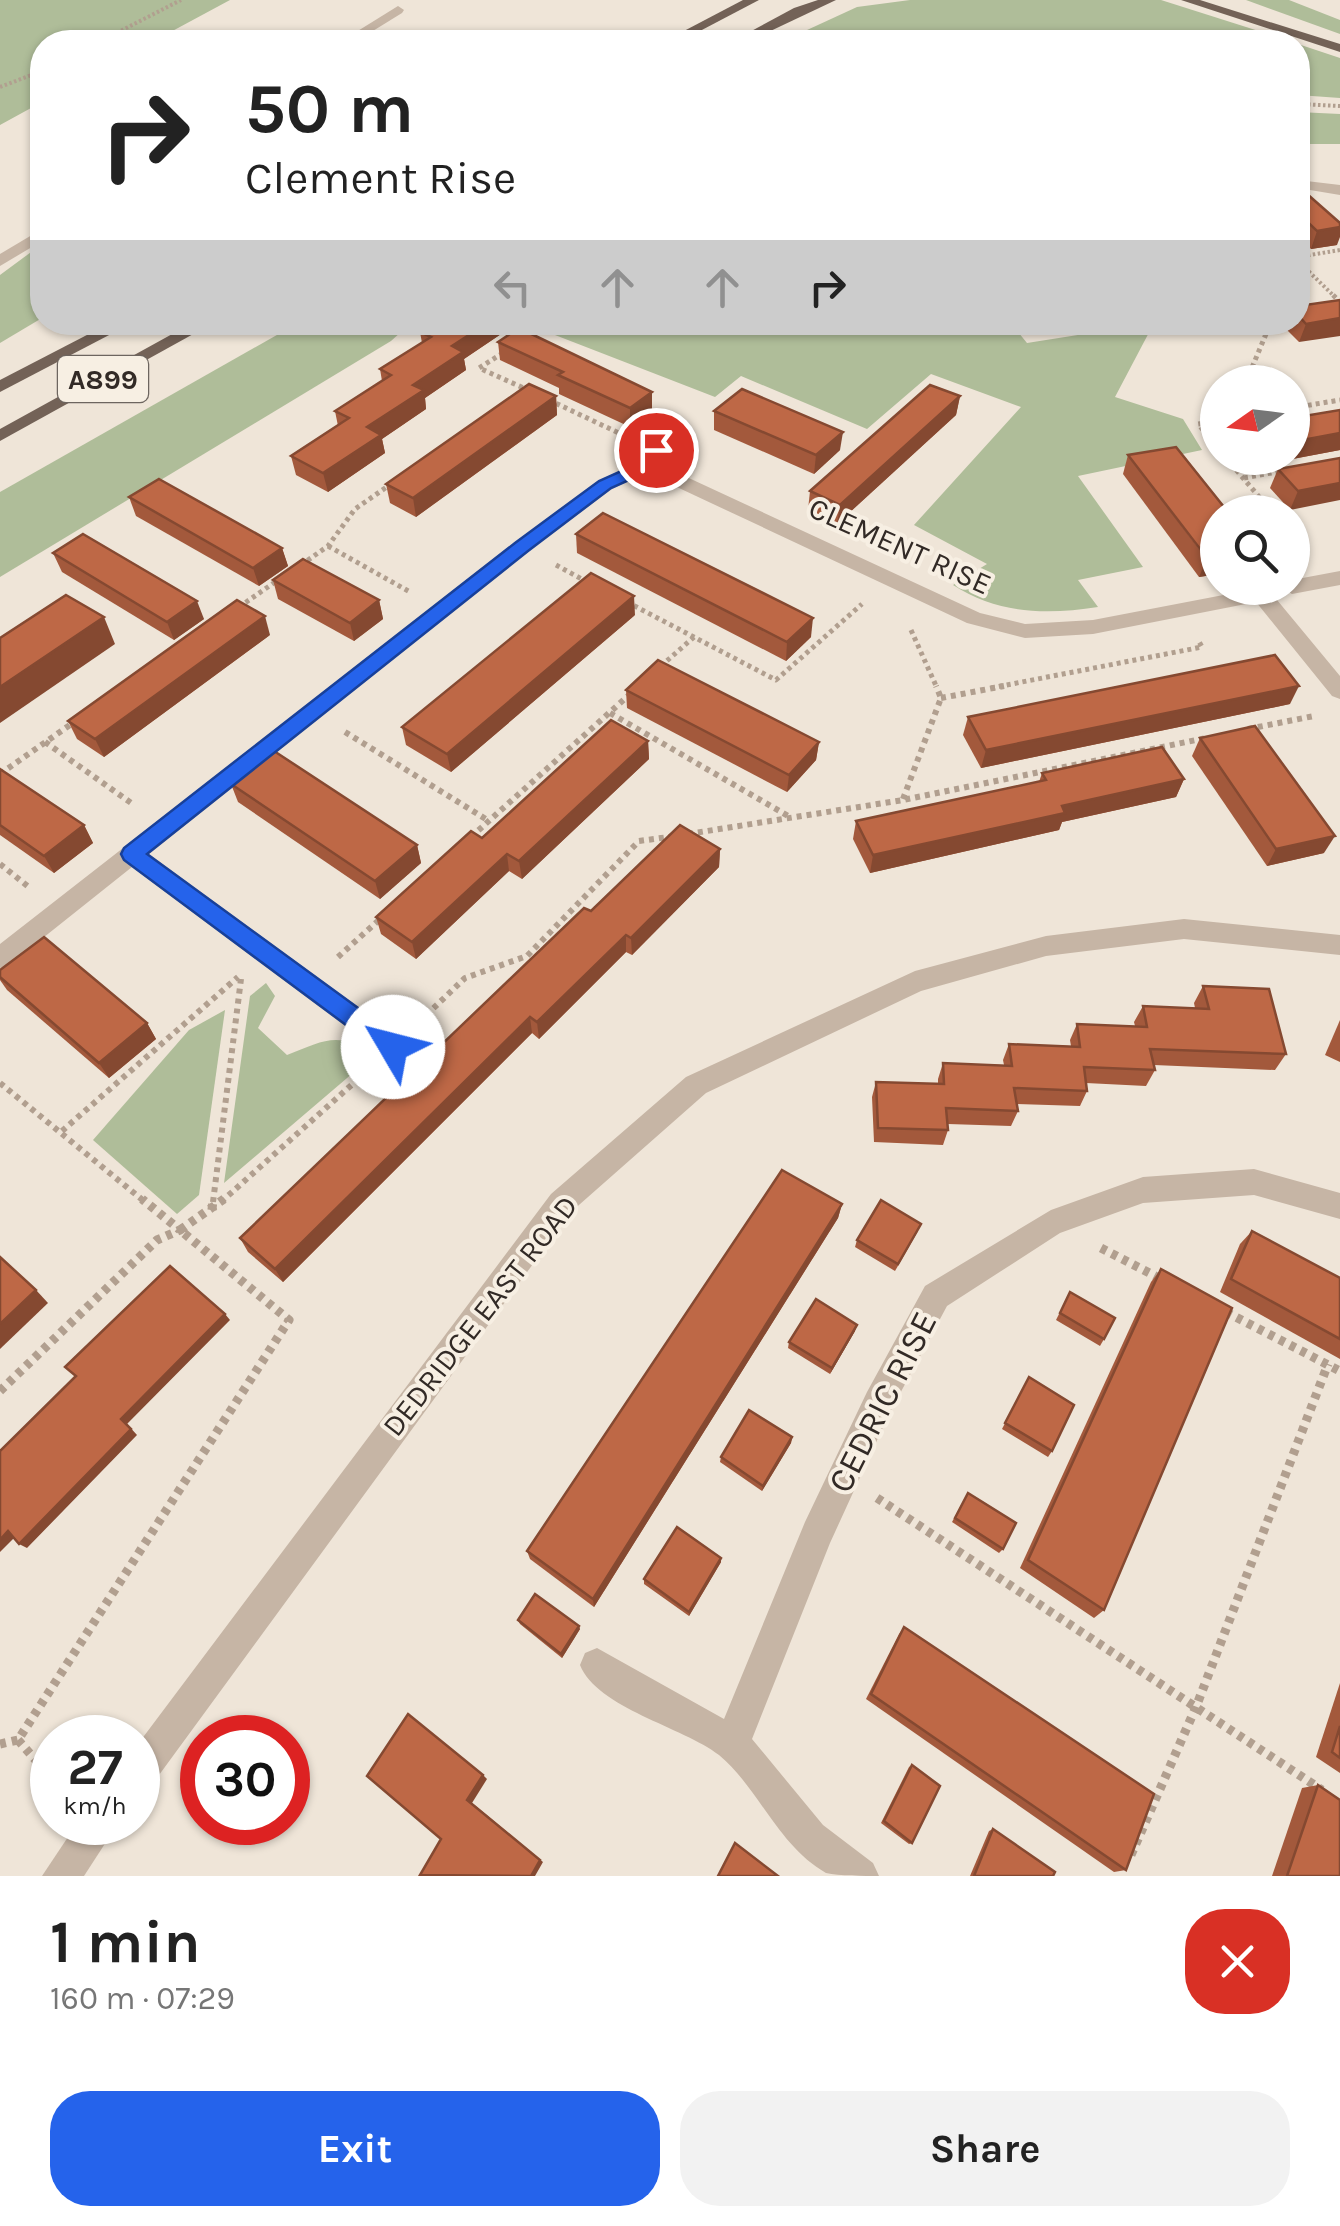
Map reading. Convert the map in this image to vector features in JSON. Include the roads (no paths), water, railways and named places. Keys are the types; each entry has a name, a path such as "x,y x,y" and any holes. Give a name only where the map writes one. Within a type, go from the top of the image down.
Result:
{"main road":[{"path":"694,30 753,0"},
{"path":"761,30 830,0"},
{"path":"1188,0 1284,30"},
{"path":"1222,0 1296,30"},
{"path":"1310,36 1335,46"},
{"path":"1310,38 1335,46"},
{"name":"A899","path":"0,387 101,335"},
{"name":"A899","path":"0,436 183,335"}],"street":[{"path":"366,30 398,10"},
{"path":"1310,186 1340,190"},
{"path":"0,261 30,242"},
{"path":"0,958 522,547 605,485 641,468 676,428"},
{"name":"CLEMENT RISE","path":"641,468 671,477 974,618 1025,631 1093,627 1205,605"},
{"name":"CLEMENT RISE","path":"1310,584 1340,578"},
{"path":"1270,605 1340,690"},
{"path":"132,854 393,1047"},
{"name":"DEDRIDGE EAST ROAD","path":"160,1743 561,1203 696,1086 915,982 1046,946 1184,929 1340,945"},
{"name":"CEDRIC RISE","path":"732,1743 844,1476 936,1296 1051,1223 1143,1190 1254,1182 1340,1206"},
{"path":"597,1665 633,1690 732,1743 810,1838 860,1876"},
{"path":"61,1876 84,1845"}]}
